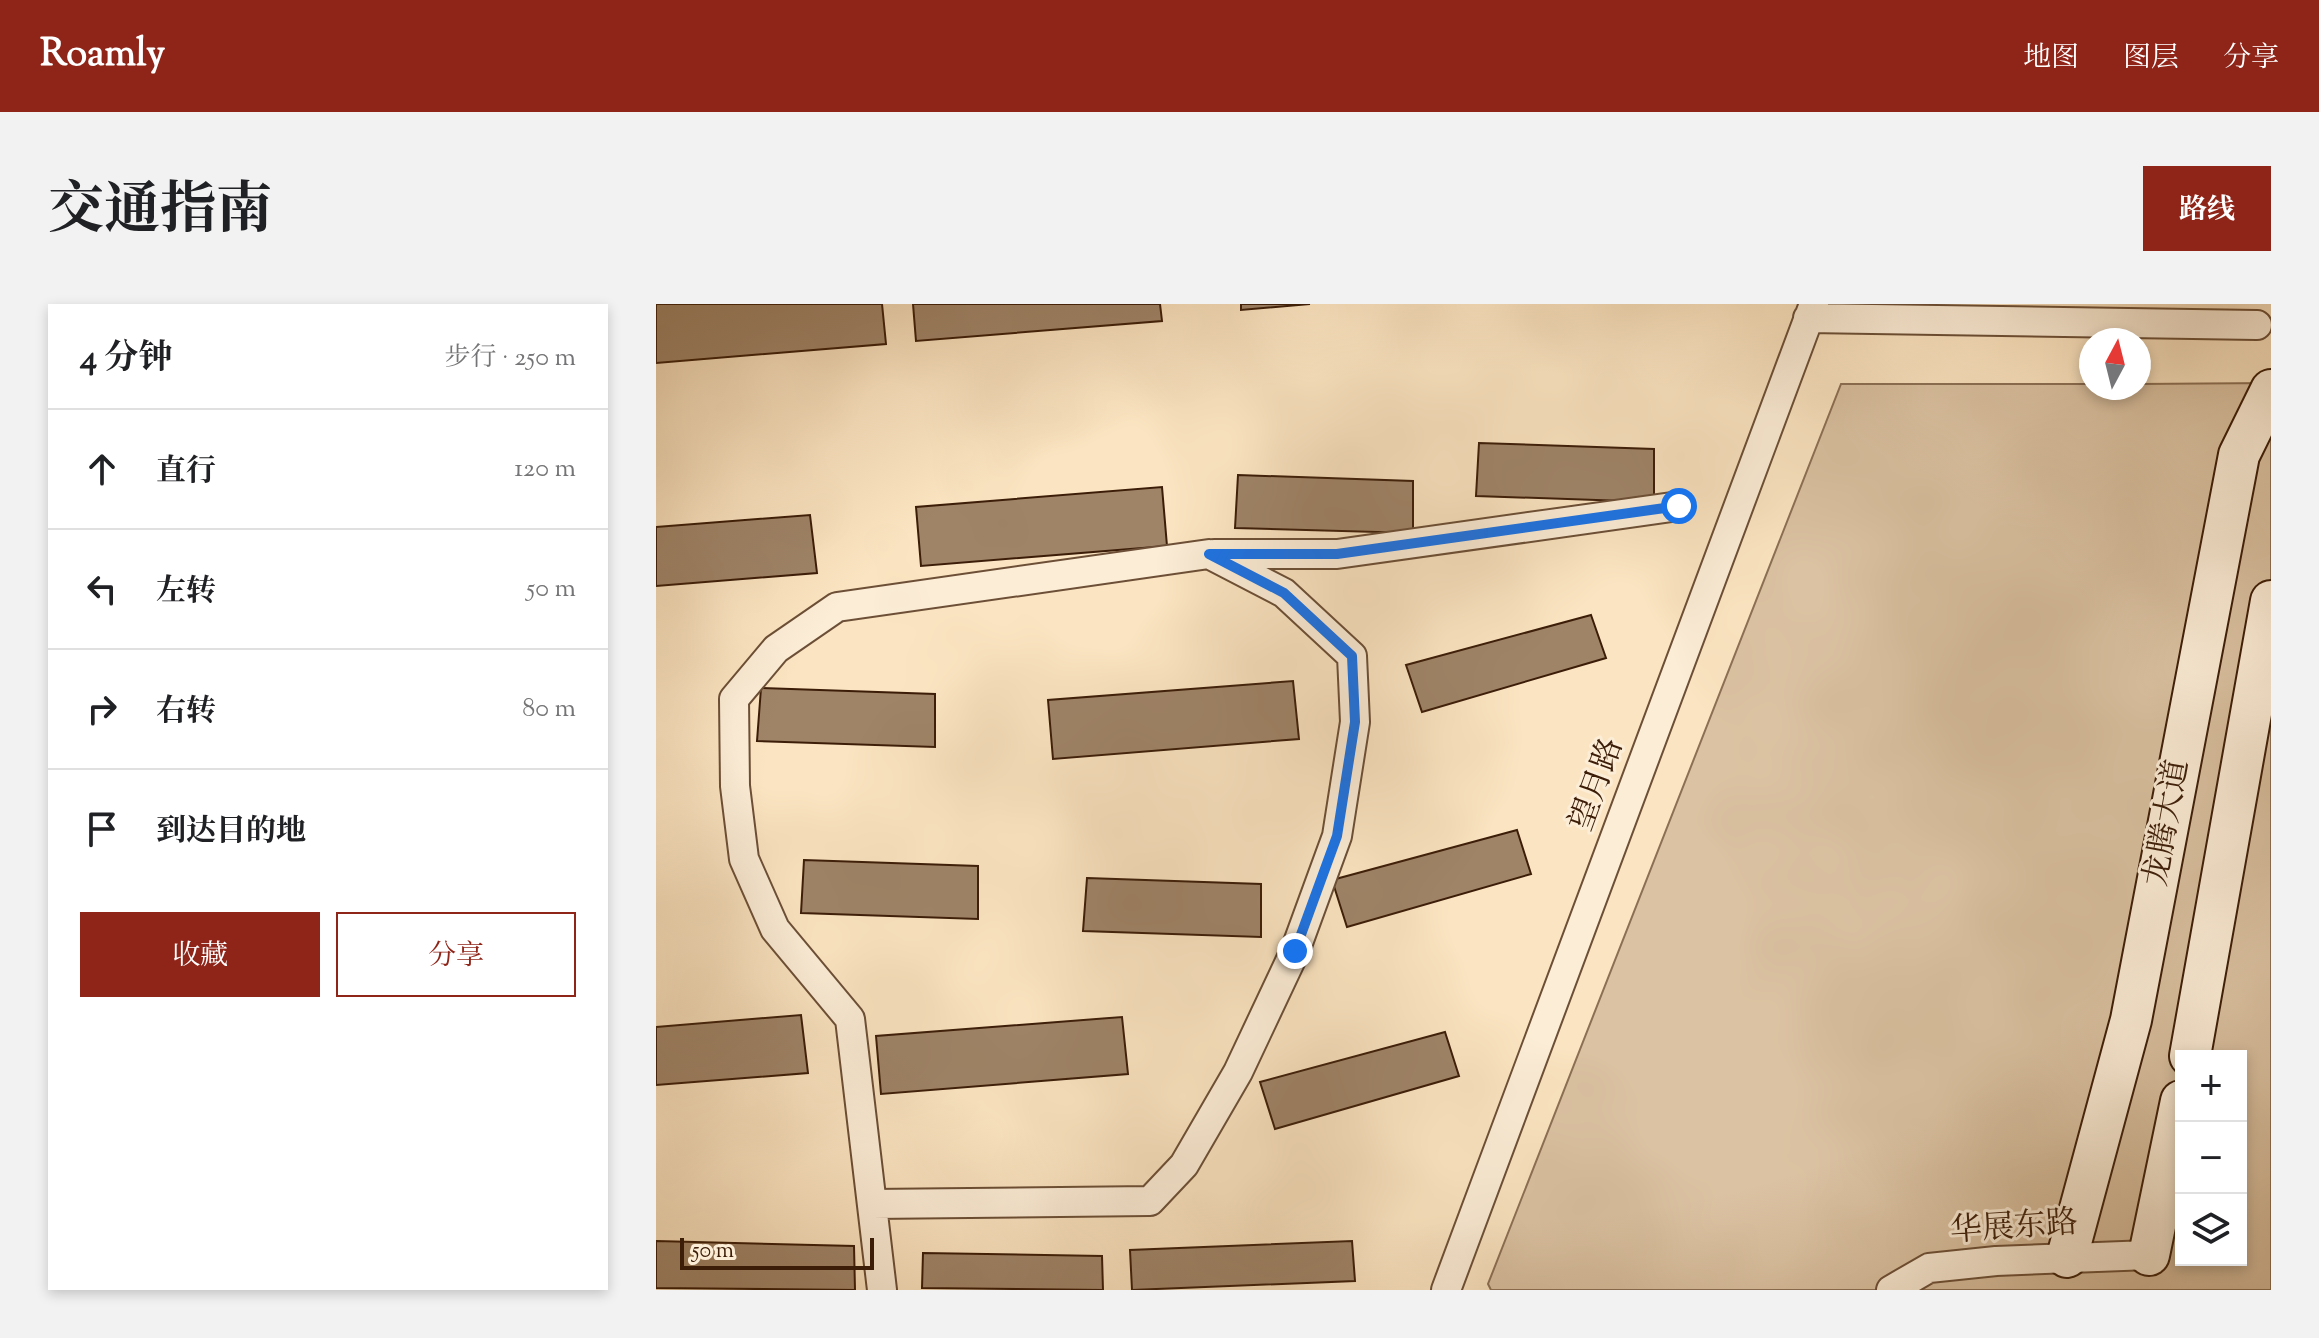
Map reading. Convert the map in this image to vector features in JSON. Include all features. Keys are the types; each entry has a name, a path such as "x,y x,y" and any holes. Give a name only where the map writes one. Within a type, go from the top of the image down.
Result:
{"main road":[{"name":"龙腾大道","path":"2067,1257 2131,1020 2239,455 2271,390"},
{"name":"龙腾大道","path":"2191,1050 2271,601"},
{"path":"2149,1255 2177,1122"}],"street":[{"path":"1811,311 2257,325"},
{"name":"望月路","path":"1446,1290 1811,311"},
{"path":"882,1290 850,1019 775,929 744,859 735,786 734,699 776,649 837,607 1209,554 1337,554 1679,506"},
{"path":"872,1204 1150,1201 1184,1165 1238,1072 1295,951 1337,836 1355,722 1352,656 1284,593 1209,554"},
{"name":"华展东路","path":"1891,1290 1929,1268 2067,1257 2149,1255"}],"shaded area":[{"path":"2271,383 2271,1290 1491,1290 1488,1284 1841,384 2079,384 2079,400 2151,400 2151,384"}],"building":[{"path":"656,304 882,304 886,344 656,363"},
{"path":"913,304 1160,304 1162,321 916,341"},
{"path":"1241,304 1310,304 1241,310"},
{"path":"1479,443 1654,449 1654,502 1476,496"},
{"path":"1238,475 1413,481 1413,533 1235,528"},
{"path":"1162,487 1167,546 921,566 916,507"},
{"path":"810,515 817,573 656,586 656,527"},
{"path":"1591,615 1606,658 1422,712 1406,665"},
{"path":"1293,681 1299,739 1053,759 1048,700"},
{"path":"761,688 935,694 935,747 757,741"},
{"path":"1517,830 1531,874 1347,927 1332,880"},
{"path":"804,860 978,866 978,919 801,913"},
{"path":"1087,878 1261,884 1261,937 1083,931"},
{"path":"801,1015 808,1073 656,1085 656,1027"},
{"path":"1122,1017 1128,1074 881,1094 876,1036"},
{"path":"1445,1032 1459,1076 1275,1129 1260,1082"},
{"path":"656,1241 854,1246 855,1290 656,1288"},
{"path":"1352,1241 1355,1281 1132,1290 1130,1250"},
{"path":"923,1253 1102,1256 1103,1290 922,1288"}],"route":[{"path":"1295,951 1337,836 1355,722 1352,656 1284,593 1209,554 1337,554 1679,506"}]}
